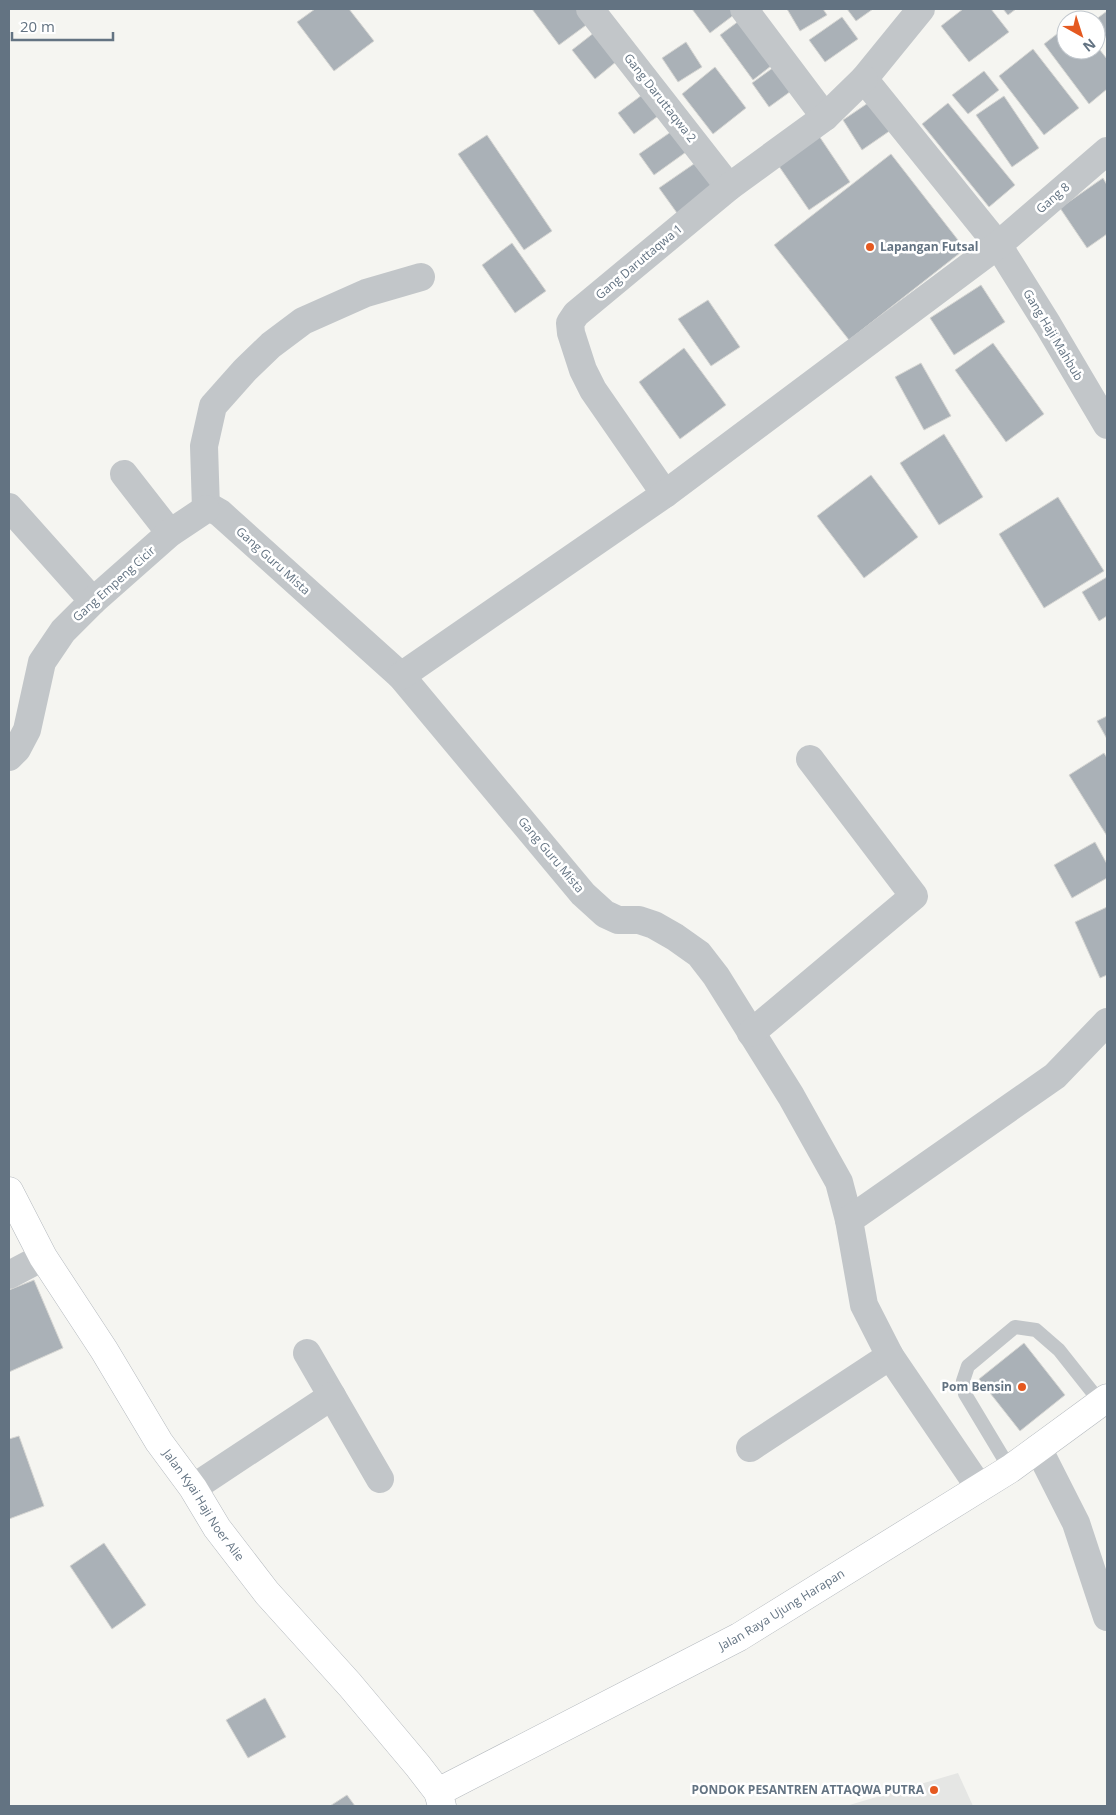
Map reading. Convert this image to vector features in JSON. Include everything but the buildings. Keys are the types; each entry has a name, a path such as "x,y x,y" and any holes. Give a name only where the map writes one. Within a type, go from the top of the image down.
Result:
{"street":[{"name":"Gang Daruttaqwa 2","path":"590,9 730,186"},
{"path":"744,9 825,117"},
{"name":"Gang Daruttaqwa 1","path":"665,494 594,390 583,370 571,333 570,323 576,314 730,186 825,117 864,79 921,9"},
{"path":"864,79 998,245"},
{"name":"Gang 8","path":"402,676 665,494 998,245 1107,151"},
{"name":"Gang Haji Mahbub","path":"998,245 1107,424"},
{"path":"206,509 204,446 213,406 245,370 270,345 303,321 366,293 421,278"},
{"path":"124,474 170,533"},
{"path":"9,508 93,601"},
{"name":"Gang Empeng Cicir","path":"13,753 27,730 42,662 63,631 93,601 170,533 206,509"},
{"name":"Gang Guru Mista","path":"206,509 213,509 220,513 402,676 583,894 605,914 618,920 639,920 654,925 699,954 716,976 791,1096 839,1182 849,1220 864,1304 890,1356 979,1487"},
{"path":"751,1033 914,896 810,759"},
{"path":"849,1220 1055,1076 1107,1022"},
{"name":"Jalan Kyai Haji Noer Alie","path":"9,1191 43,1257 104,1350 159,1442 193,1488 217,1528 267,1593 350,1685 440,1799"},
{"path":"9,1275 43,1257"},
{"path":"306,1354 380,1479"},
{"path":"750,1448 890,1356"},
{"path":"193,1488 332,1396"},
{"name":"Jalan Raya Ujung Harapan","path":"440,1799 740,1637 1010,1469 1104,1400"},
{"path":"1038,1448 1076,1523 1107,1617"}],"lane":[{"path":"1010,1469 965,1394 962,1381 968,1366 1015,1327 1036,1330 1059,1350 1104,1400"}],"shaded area":[{"name":"PONDOK PESANTREN ATTAQWA PUTRA","path":"958,1773 973,1806 846,1806"}],"place":[{"name":"Lapangan Futsal","path":"870,247"},
{"name":"Pom Bensin","path":"1022,1387"},
{"name":"PONDOK PESANTREN ATTAQWA PUTRA","path":"934,1790"}]}
